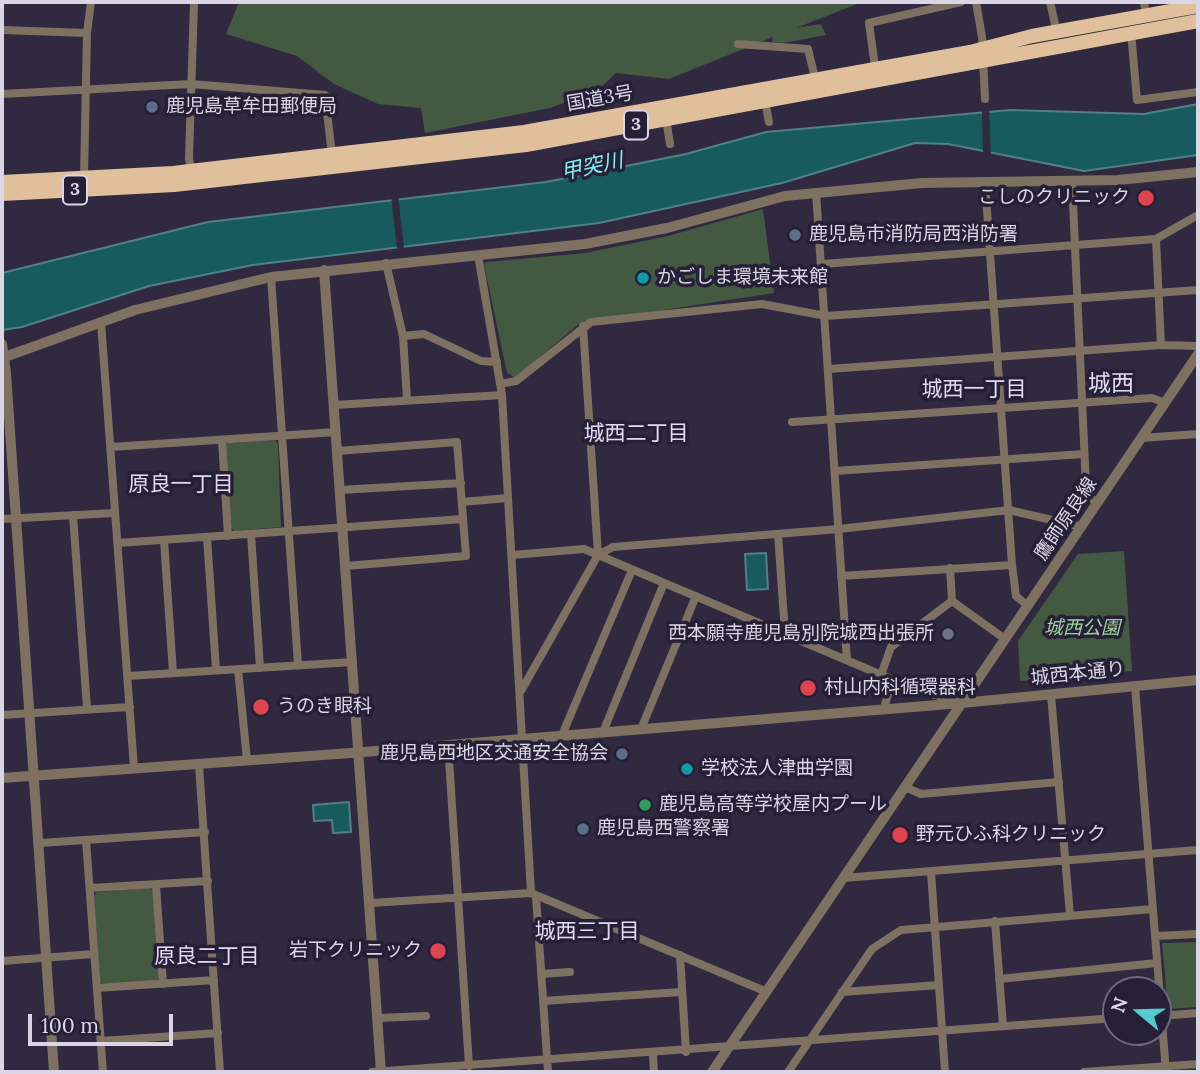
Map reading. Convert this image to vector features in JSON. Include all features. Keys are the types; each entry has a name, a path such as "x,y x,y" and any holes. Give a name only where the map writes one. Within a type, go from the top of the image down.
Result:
{"highway":[{"name":"国道3号","path":"2,194 526,145 765,101 984,54 1145,9 1198,6"},
{"name":"国道3号","path":"2,181 193,176 332,155 524,132 875,67 984,54 1198,21"}],"street":[{"path":"84,177 87,33 91,2"},
{"path":"193,176 188,159 194,2"},
{"path":"875,67 869,23 961,2"},
{"path":"976,2 984,54 985,99"},
{"path":"1050,2 1057,33"},
{"path":"2,30 87,33"},
{"path":"1131,32 1138,100 1198,92"},
{"path":"738,44 808,49 815,78"},
{"path":"2,94 191,84 325,95 332,155"},
{"path":"765,101 769,122"},
{"path":"666,119 670,144"},
{"path":"54,1072 31,713 3,352 173,299 271,277 585,244 667,228 785,195 922,183 1118,180 1198,172"},
{"path":"1072,181 1086,487 1090,497 1098,503"},
{"path":"985,182 1012,565 1016,596 1028,606"},
{"path":"816,192 847,660"},
{"path":"822,264 1156,239 1198,215"},
{"path":"820,236 986,225"},
{"path":"1156,239 1161,345"},
{"path":"478,255 502,395 523,738 548,1072"},
{"path":"386,263 403,336 407,400"},
{"path":"324,270 381,1072"},
{"path":"271,277 298,665"},
{"path":"500,384 516,381 591,322 762,304 826,316 1198,290"},
{"path":"102,322 134,768"},
{"path":"583,326 598,555"},
{"path":"403,336 424,334 481,361 497,362"},
{"path":"829,369 1161,345 1198,345"},
{"name":"鷹師原良線","path":"712,1072 1198,354"},
{"path":"334,405 502,395"},
{"path":"792,422 1152,398 1165,403"},
{"path":"111,447 336,432"},
{"path":"1141,438 1198,434"},
{"path":"222,440 228,536"},
{"path":"337,451 457,442 467,556 346,566"},
{"path":"835,471 1084,454"},
{"path":"340,490 461,482"},
{"path":"462,502 508,498"},
{"path":"520,691 598,555 613,547 839,529 1009,510 1082,527"},
{"path":"2,519 116,513"},
{"path":"73,515 87,708"},
{"path":"118,543 463,519"},
{"path":"251,534 260,668"},
{"path":"778,534 785,633"},
{"path":"207,537 216,670"},
{"path":"164,540 173,673"},
{"path":"512,555 584,549 892,680 962,703"},
{"path":"841,576 1012,565"},
{"path":"950,568 952,601"},
{"path":"562,735 632,570"},
{"path":"603,732 664,583"},
{"path":"641,729 696,596"},
{"path":"952,601 1005,639"},
{"path":"881,675 891,647 952,601"},
{"path":"128,676 353,662"},
{"path":"238,669 247,760"},
{"path":"884,708 892,680"},
{"name":"城西本通り","path":"2,778 199,765 962,703 1198,680"},
{"path":"1135,686 1158,976"},
{"path":"1051,695 1070,915"},
{"path":"2,715 130,707"},
{"path":"448,744 469,1066"},
{"path":"199,765 220,1072"},
{"path":"905,787 921,794 1059,782"},
{"path":"40,843 205,832"},
{"path":"86,840 103,1072"},
{"path":"844,878 1198,850"},
{"path":"931,872 945,1072"},
{"path":"90,888 208,881"},
{"path":"156,885 163,984"},
{"path":"371,903 534,895 767,992"},
{"path":"788,1072 880,941 901,930 935,925 1153,909"},
{"path":"995,921 1003,1026"},
{"path":"1155,936 1198,934"},
{"path":"2,961 94,954"},
{"path":"680,955 686,1052"},
{"path":"999,979 1157,963"},
{"path":"541,974 570,972"},
{"path":"97,988 214,980"},
{"path":"842,992 939,985"},
{"path":"543,1001 681,992"},
{"path":"1172,1015 1198,1013"},
{"path":"377,1018 426,1016"},
{"path":"372,1072 686,1052 1102,1019"},
{"path":"101,1041 218,1033"},
{"path":"1163,1046 1166,1069"},
{"path":"653,1054 654,1072"},
{"path":"1084,1072 1166,1069 1198,1064"}],"green space":[{"path":"239,2 862,2 796,28 821,24 826,35 784,43 772,42 773,37 669,79 616,73 597,91 550,108 425,133 421,108 378,104 334,84 297,56 226,34"},
{"path":"763,209 774,293 580,323 515,378 507,373 484,265 486,262 585,253 668,236"},
{"path":"275,440 278,444 281,527 234,531 230,527 225,448 227,443"},
{"name":"城西公園","path":"1124,551 1132,671 1020,681 1018,641 1078,554"},
{"path":"149,888 154,891 160,976 157,981 104,984 100,982 94,896 97,892"},
{"path":"1198,942 1198,1007 1172,1009 1172,976 1165,976 1162,943"}],"shaded area":[{"path":"1198,104 1198,155 1084,171 948,144 915,143 782,183 599,223 253,265 149,286 22,327 2,330 2,273 208,222 546,182 686,154 766,132 1010,110 1144,114"},
{"path":"766,553 768,589 747,590 745,554"},
{"path":"349,802 351,832 333,833 332,820 314,821 313,805"}],"pier":[{"path":"982,109 989,109 991,156 983,155"},
{"path":"391,195 398,195 404,248 397,249"}],"place":[{"name":"鹿児島草牟田郵便局","path":"152,107"},
{"name":"こしのクリニック","path":"1146,198"},
{"name":"鹿児島市消防局西消防署","path":"795,235"},
{"name":"かごしま環境未来館","path":"643,278"},
{"name":"西本願寺鹿児島別院城西出張所","path":"948,634"},
{"name":"村山内科循環器科","path":"808,688"},
{"name":"うのき眼科","path":"261,707"},
{"name":"鹿児島西地区交通安全協会","path":"622,754"},
{"name":"学校法人津曲学園","path":"687,769"},
{"name":"鹿児島高等学校屋内プール","path":"645,805"},
{"name":"鹿児島西警察署","path":"583,829"},
{"name":"野元ひふ科クリニック","path":"900,835"},
{"name":"岩下クリニック","path":"438,951"}],"district":[{"name":"城西","path":"1111,384"},
{"name":"城西一丁目","path":"974,390"},
{"name":"城西二丁目","path":"636,434"},
{"name":"原良一丁目","path":"181,485"},
{"name":"城西三丁目","path":"587,932"},
{"name":"原良二丁目","path":"207,957"}],"water label":[{"name":"甲突川","path":"592,167"}]}
